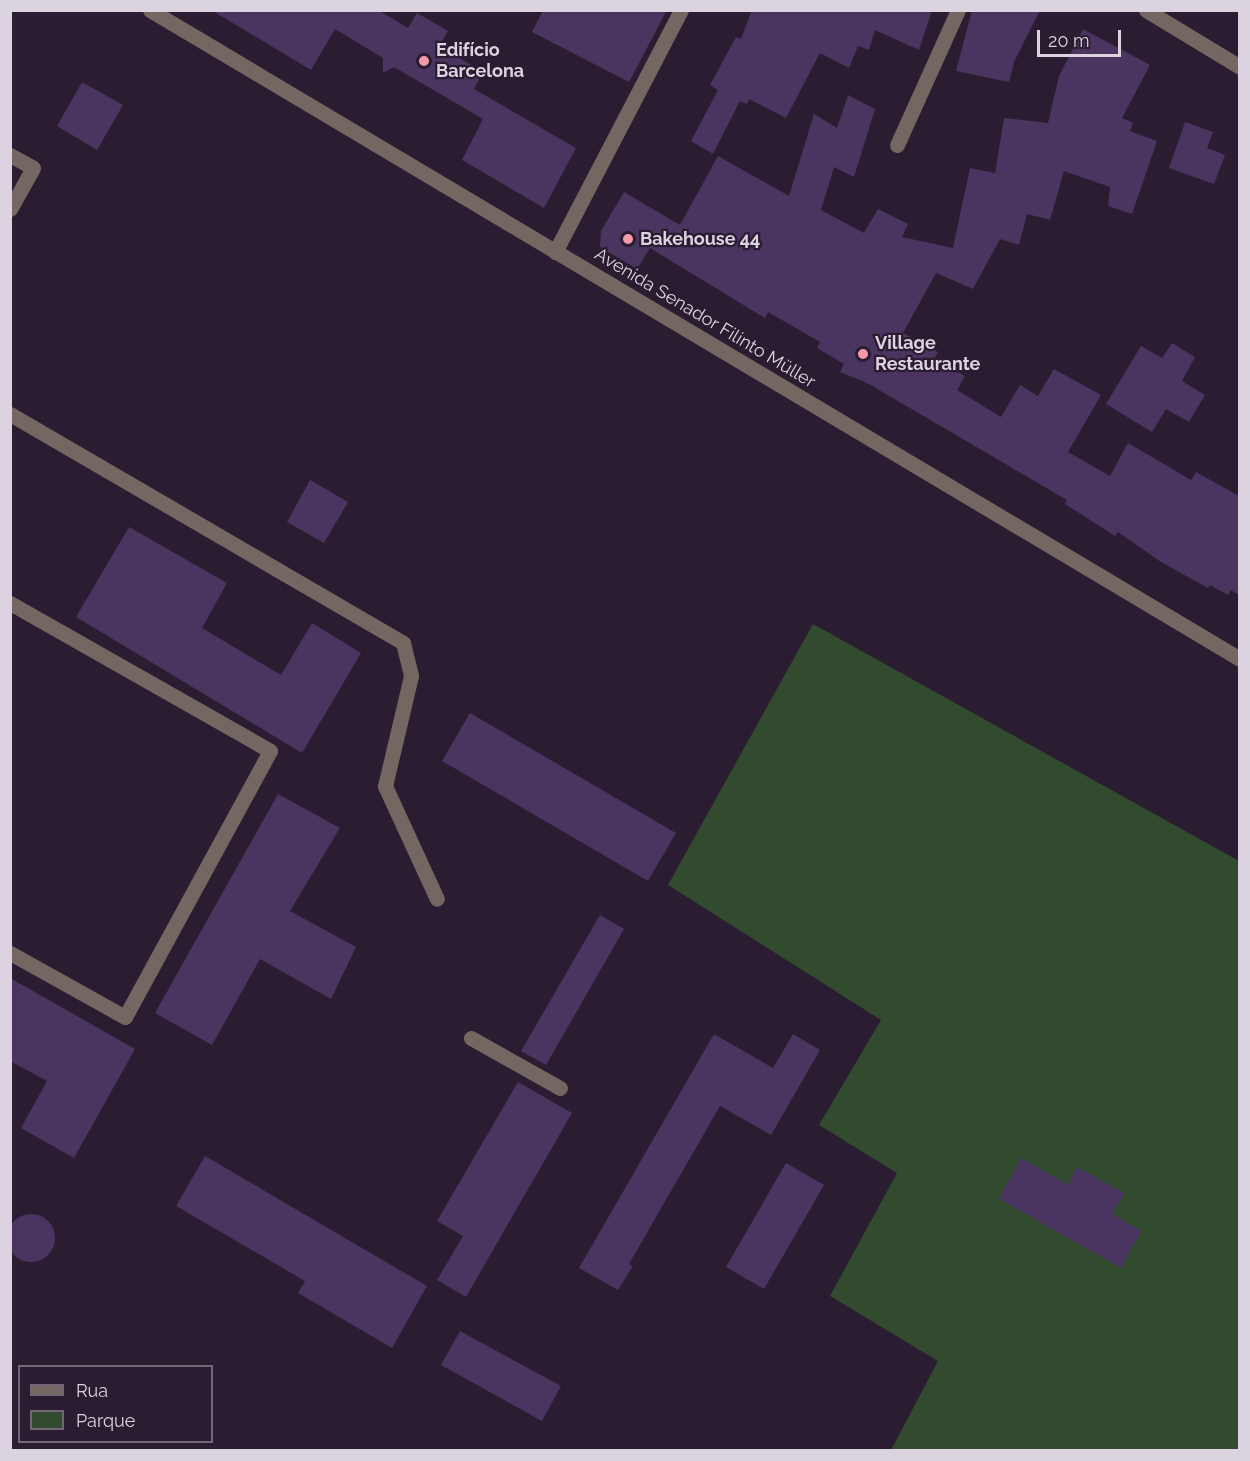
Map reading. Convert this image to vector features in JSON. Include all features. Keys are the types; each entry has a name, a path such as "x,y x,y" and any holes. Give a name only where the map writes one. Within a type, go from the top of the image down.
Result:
{"street":[{"name":"Avenida Senador Filinto Müller","path":"150,10 1239,659"},
{"path":"555,252 681,10"},
{"path":"897,145 958,10"},
{"path":"1146,10 1239,67"},
{"path":"10,155 33,168 10,209"},
{"path":"10,414 403,643 411,676 385,786 437,899"},
{"path":"10,603 270,751 125,1017 10,953"},
{"path":"471,1038 560,1088"}],"green space":[{"path":"813,624 1239,861 1239,1450 891,1450 938,1361 830,1296 897,1173 819,1125 881,1020 668,885"}],"building":[{"path":"211,10 378,10 408,28 417,13 448,31 439,46 483,72 474,89 576,148 544,208 462,160 483,119 394,67 383,73 383,58 335,29 311,70"},
{"path":"543,10 667,10 629,82 532,32"},
{"path":"752,10 932,10 919,50 875,30 869,50 858,46 849,68 820,53 786,118 749,99 747,104 740,101 713,154 691,141 718,90 710,85 736,37 741,39"},
{"path":"972,10 1040,10 1014,62 1009,82 956,71"},
{"path":"1083,29 1150,65 1122,118 1133,123 1130,131 1157,141 1132,214 1108,206 1110,187 1064,171 1050,220 1027,214 1019,245 1000,239 973,289 936,273 903,333 938,352 934,359 965,376 957,390 1001,417 1020,385 1038,396 1054,369 1101,395 1068,452 1110,476 1128,443 1191,480 1196,472 1239,496 1239,595 1231,590 1228,595 1210,585 1208,588 1161,562 1118,532 1115,536 1065,504 1067,500 867,383 840,372 844,364 817,348 820,342 768,312 765,318 650,248 637,269 600,247 601,231 624,192 680,225 718,156 789,196 814,114 837,128 848,95 875,109 854,177 834,167 821,210 864,233 878,209 908,224 902,237 953,248 970,168 995,173 1004,118 1048,123 1059,76"},
{"path":"82,82 123,105 97,150 57,126"},
{"path":"1185,122 1213,132 1207,148 1225,155 1214,184 1169,168"},
{"path":"1172,343 1195,357 1182,381 1205,395 1189,422 1166,409 1152,432 1106,404 1141,346 1162,358"},
{"path":"310,480 348,502 324,543 287,522"},
{"path":"129,527 227,583 202,628 281,675 312,623 361,653 302,753 76,617"},
{"path":"470,713 676,833 648,881 442,761"},
{"path":"278,794 340,828 290,911 356,947 331,999 260,959 212,1045 155,1013"},
{"path":"600,915 624,929 546,1065 521,1051"},
{"path":"10,978 135,1049 74,1158 21,1128 47,1081 10,1061"},
{"path":"714,1034 773,1068 793,1034 820,1050 771,1135 720,1106 629,1264 633,1266 618,1290 579,1268"},
{"path":"518,1082 572,1113 466,1297 437,1280 463,1236 437,1221"},
{"path":"205,1156 427,1286 392,1348 298,1293 305,1281 176,1206"},
{"path":"1021,1158 1068,1185 1077,1167 1124,1193 1112,1214 1141,1231 1121,1268 999,1199"},
{"path":"786,1163 824,1185 764,1289 726,1267"},
{"path":"26,1214 36,1214 51,1224 55,1238 54,1247 45,1258 36,1262 26,1262 11,1252 7,1243 7,1233 17,1218"},
{"path":"460,1331 561,1386 542,1421 441,1365"}],"place":[{"name":"Edifício Barcelona","path":"424,61"},
{"name":"Bakehouse 44","path":"628,239"},
{"name":"Village Restaurante","path":"863,354"}]}
